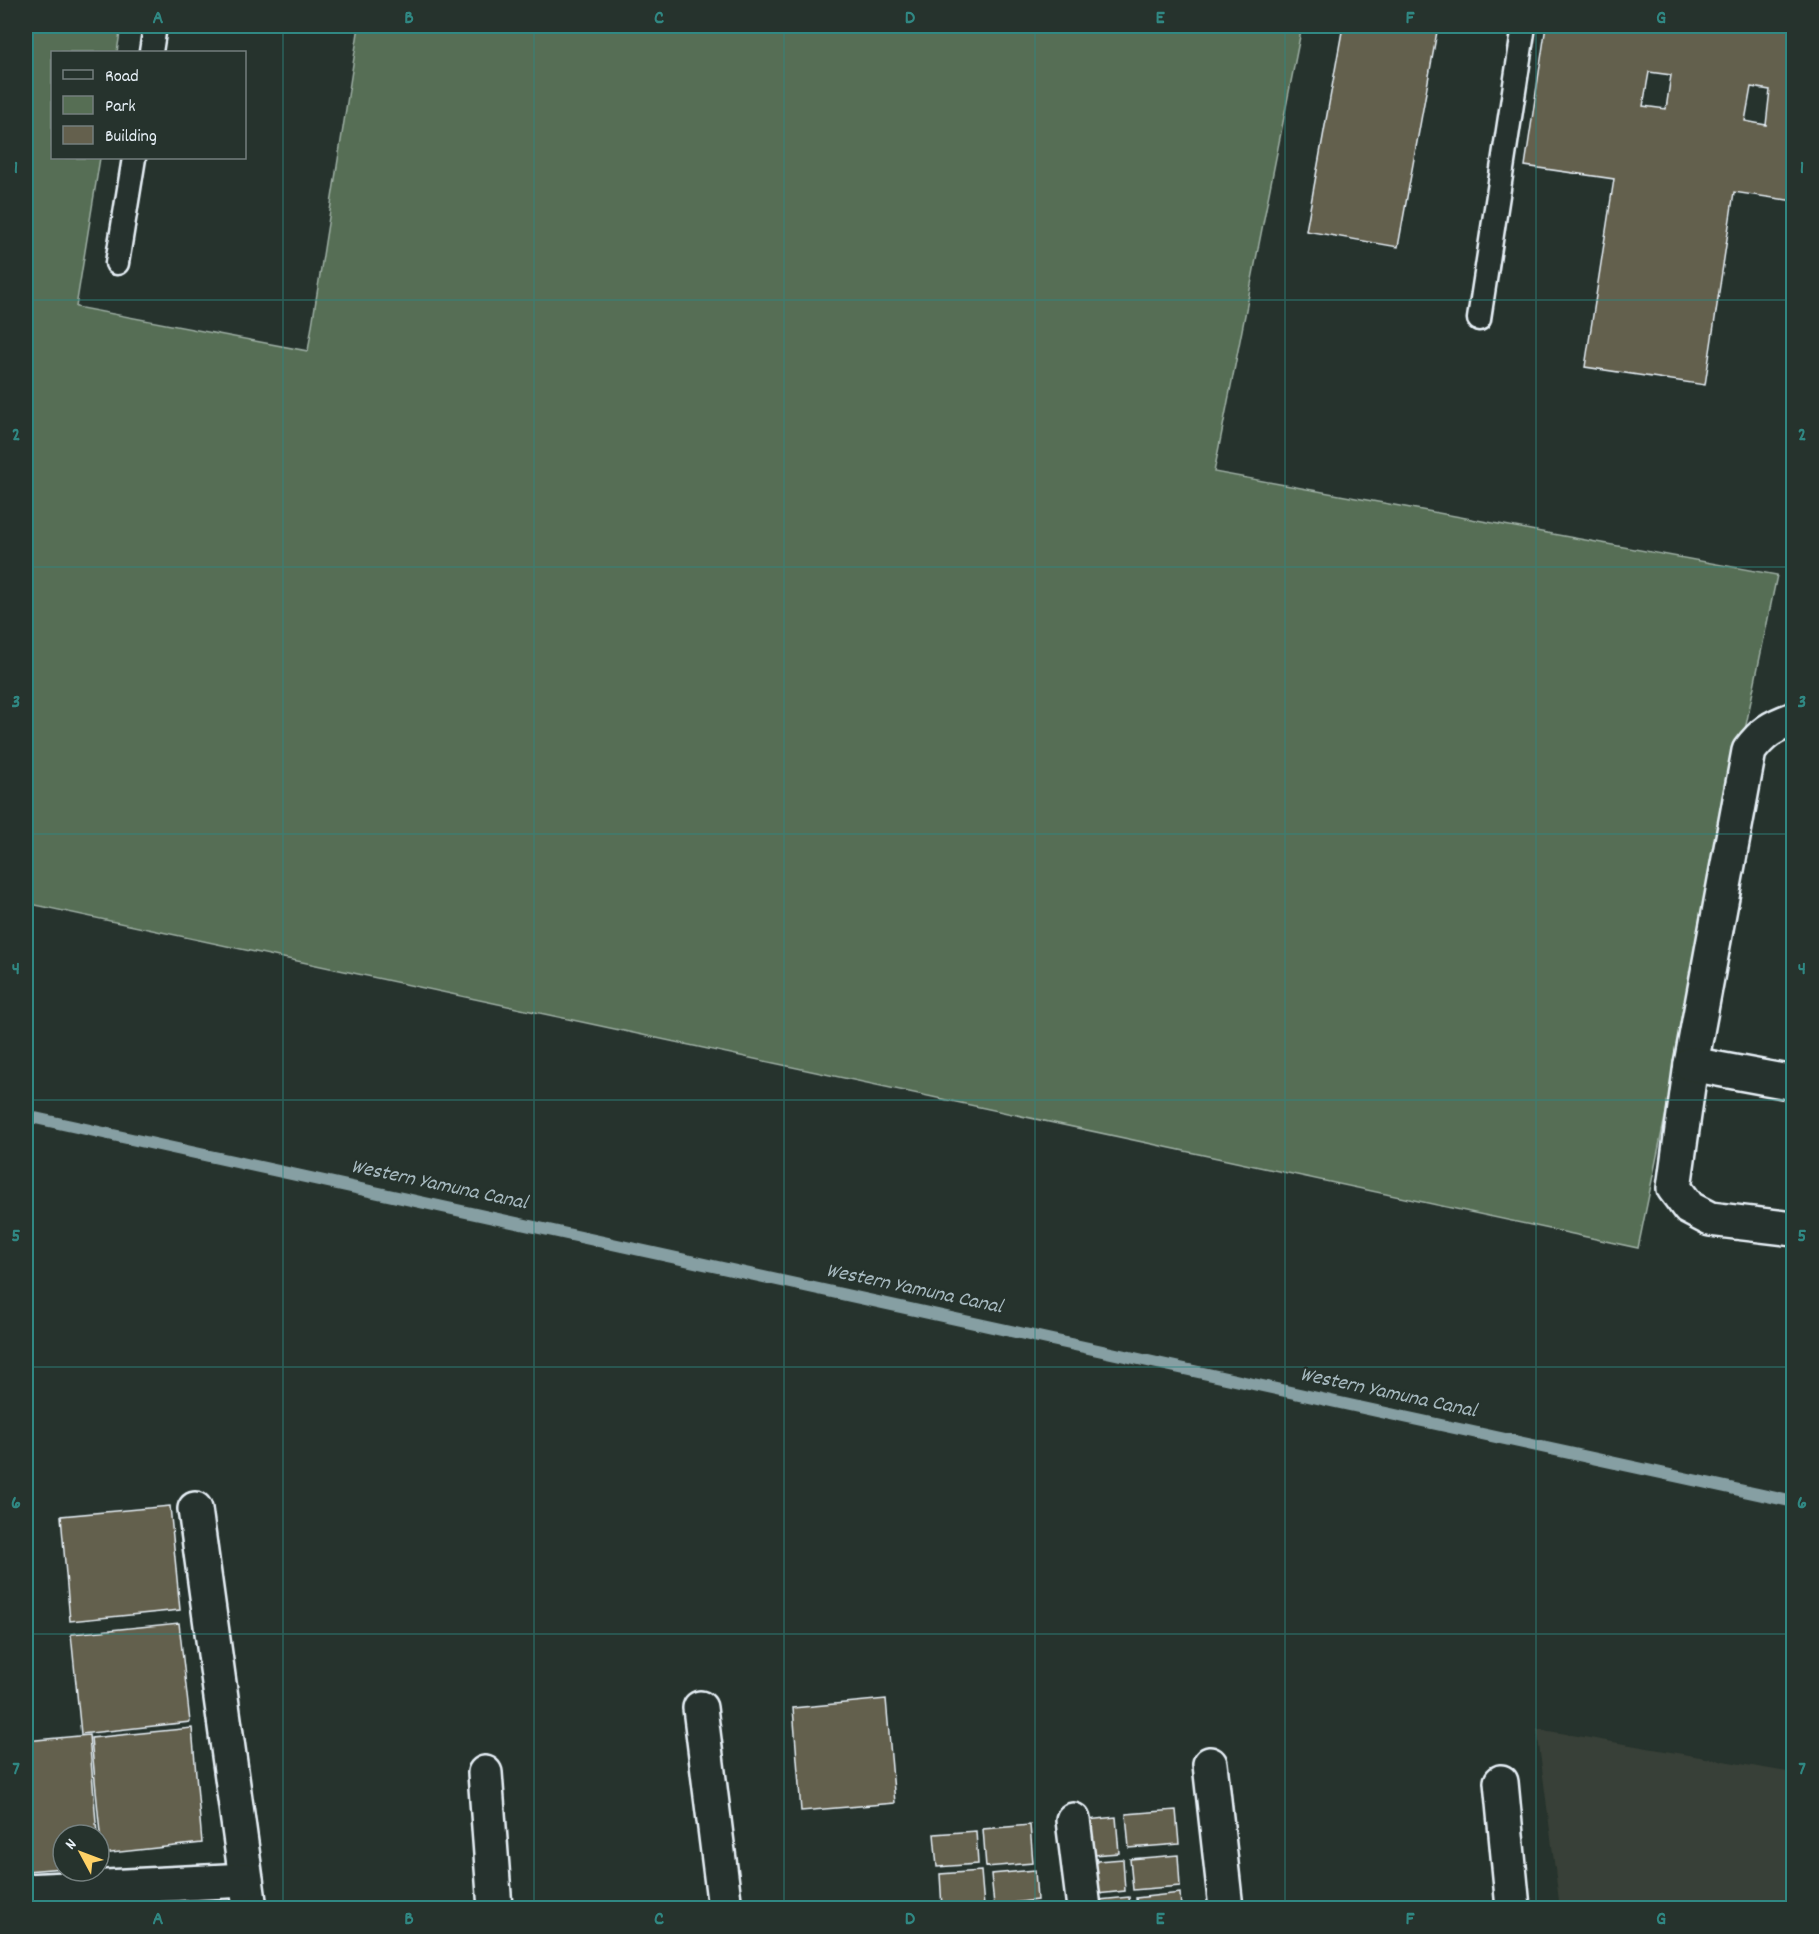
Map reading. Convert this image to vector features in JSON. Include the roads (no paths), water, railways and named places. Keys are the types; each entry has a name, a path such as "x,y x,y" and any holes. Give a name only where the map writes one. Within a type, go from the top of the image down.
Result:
{"street":[{"path":"1794,719 1772,727 1758,739 1749,751 1691,1064 1674,1188 1689,1208 1710,1219 1794,1230"},
{"path":"1691,1064 1794,1083"},
{"path":"26,1890 248,1894 195,1509"},
{"path":"700,1708 726,1908"},
{"path":"1210,1764 1226,1908"},
{"path":"485,1773 495,1908"},
{"path":"1501,1782 1513,1908"},
{"path":"1073,1820 1084,1908"}],"lane":[{"path":"151,51 155,26"},
{"path":"1479,319 1524,26"},
{"path":"117,263 134,159"}],"waterway":[{"name":"Western Yamuna Canal","path":"26,1116 1794,1502"}]}
